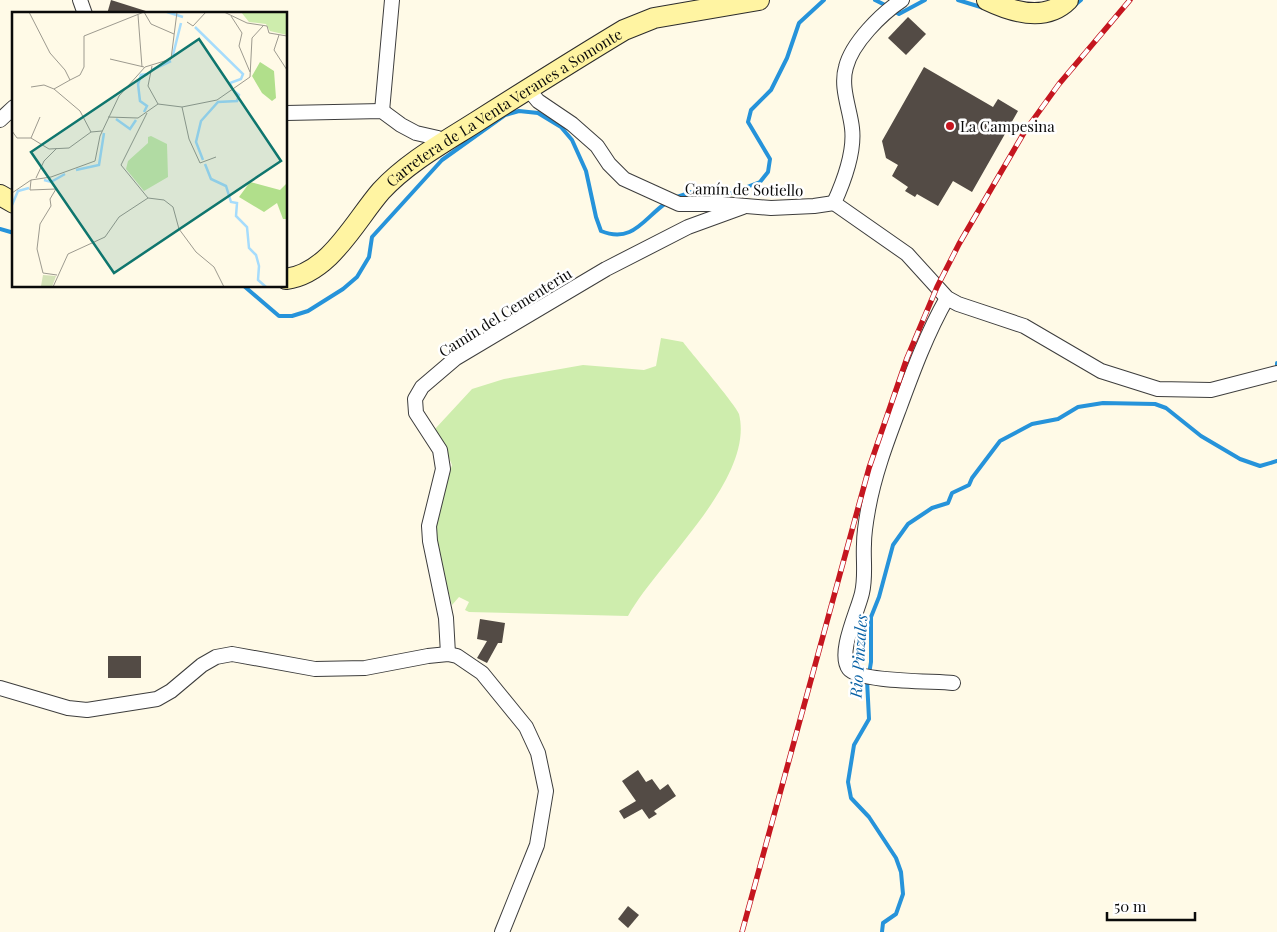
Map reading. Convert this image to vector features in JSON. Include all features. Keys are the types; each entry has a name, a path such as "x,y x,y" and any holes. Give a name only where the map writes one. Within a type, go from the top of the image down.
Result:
{"street":[{"path":"80,0 84,12"},
{"path":"382,111 392,0"},
{"name":"Carretera de La Venta Veranes a Somonte","path":"288,279 298,277 314,269 346,238 381,191 412,162 624,30 654,18 759,0"},
{"path":"987,0 1020,12 1041,14 1061,7 1068,0"},
{"path":"896,5 874,23 852,53 846,68 844,85 852,129 852,142 843,184 834,203 907,254 947,298 958,304 1024,326 1101,371 1158,389 1212,390 1274,374"},
{"name":"Camín de Sotiello","path":"528,89 538,101 572,124 597,146 609,164 624,179 653,194 679,204 722,204 743,207 814,206 834,203"},
{"path":"0,120 12,109"},
{"path":"288,113 382,111 400,125 416,133 438,138 443,143"},
{"path":"0,195 12,202"},
{"name":"Camín del Cementeriu","path":"448,654 446,618 430,541 429,526 443,469 440,450 416,413 415,399 422,387 456,358 606,269 688,227 743,207"},
{"path":"947,298 926,338 912,372 872,490 864,544 865,576 862,593 846,646 846,660 850,670 860,676 953,683"},
{"path":"0,688 68,708 87,710 157,699 171,691 202,665 216,657 232,654 315,669 365,668 448,654 457,656 482,673 526,727 538,753 546,792 537,845 502,932"}],"green space":[{"path":"661,338 683,342 722,390 739,414 740,439 733,465 719,492 701,519 642,594 628,616 469,612 465,610 469,602 459,597 452,605 436,546 435,522 452,465 435,429 472,389 504,379 583,365 644,370 656,366"}],"building":[{"path":"111,0 149,12 108,12"},
{"path":"908,17 926,34 906,55 888,38"},
{"name":"La Campesina","path":"924,67 993,107 998,99 1018,111 972,192 953,181 938,206 917,194 915,197 905,191 908,187 892,176 898,165 886,158 882,141"},
{"path":"480,619 505,623 502,643 498,643 487,663 477,658 487,641 477,639"},
{"path":"108,656 141,656 141,678 108,678"},
{"path":"638,770 646,782 652,779 660,790 668,784 676,796 654,811 657,814 649,819 642,809 624,819 619,811 636,801 622,781"},
{"path":"628,906 639,915 628,928 618,919"}],"waterway":[{"path":"674,198 692,192 721,197 760,182 768,172 770,159 748,122 751,110 771,90 787,58 799,23 824,0"},
{"path":"875,0 889,7"},
{"path":"894,11 899,14 925,0"},
{"path":"958,0 984,8"},
{"path":"1075,5 1081,0"},
{"path":"246,288 279,316 292,316 308,311 343,289 357,277 369,257 372,237 442,160 505,115 519,111 538,113 561,127 572,140 586,171 601,231 612,234 630,232 666,203"},
{"path":"0,229 12,232"},
{"name":"Rio Pinzales","path":"1277,363 1277,369"},
{"name":"Rio Pinzales","path":"869,674 871,662 871,617 879,597 893,545 908,524 932,508 948,503 952,493 969,485 972,478 1000,441 1032,424 1058,419 1078,407 1103,403 1155,404 1166,408 1201,436 1240,459 1260,466 1277,461"},
{"name":"Rio Pinzales","path":"867,680 869,719 854,745 848,782 851,798 869,817 896,858 901,872 903,894 896,914 883,923 882,932"}],"railway":[{"path":"742,932 869,468 907,358 937,287 959,244 1025,131 1059,84 1130,0"}],"place":[{"name":"La Campesina","path":"950,126"}]}
